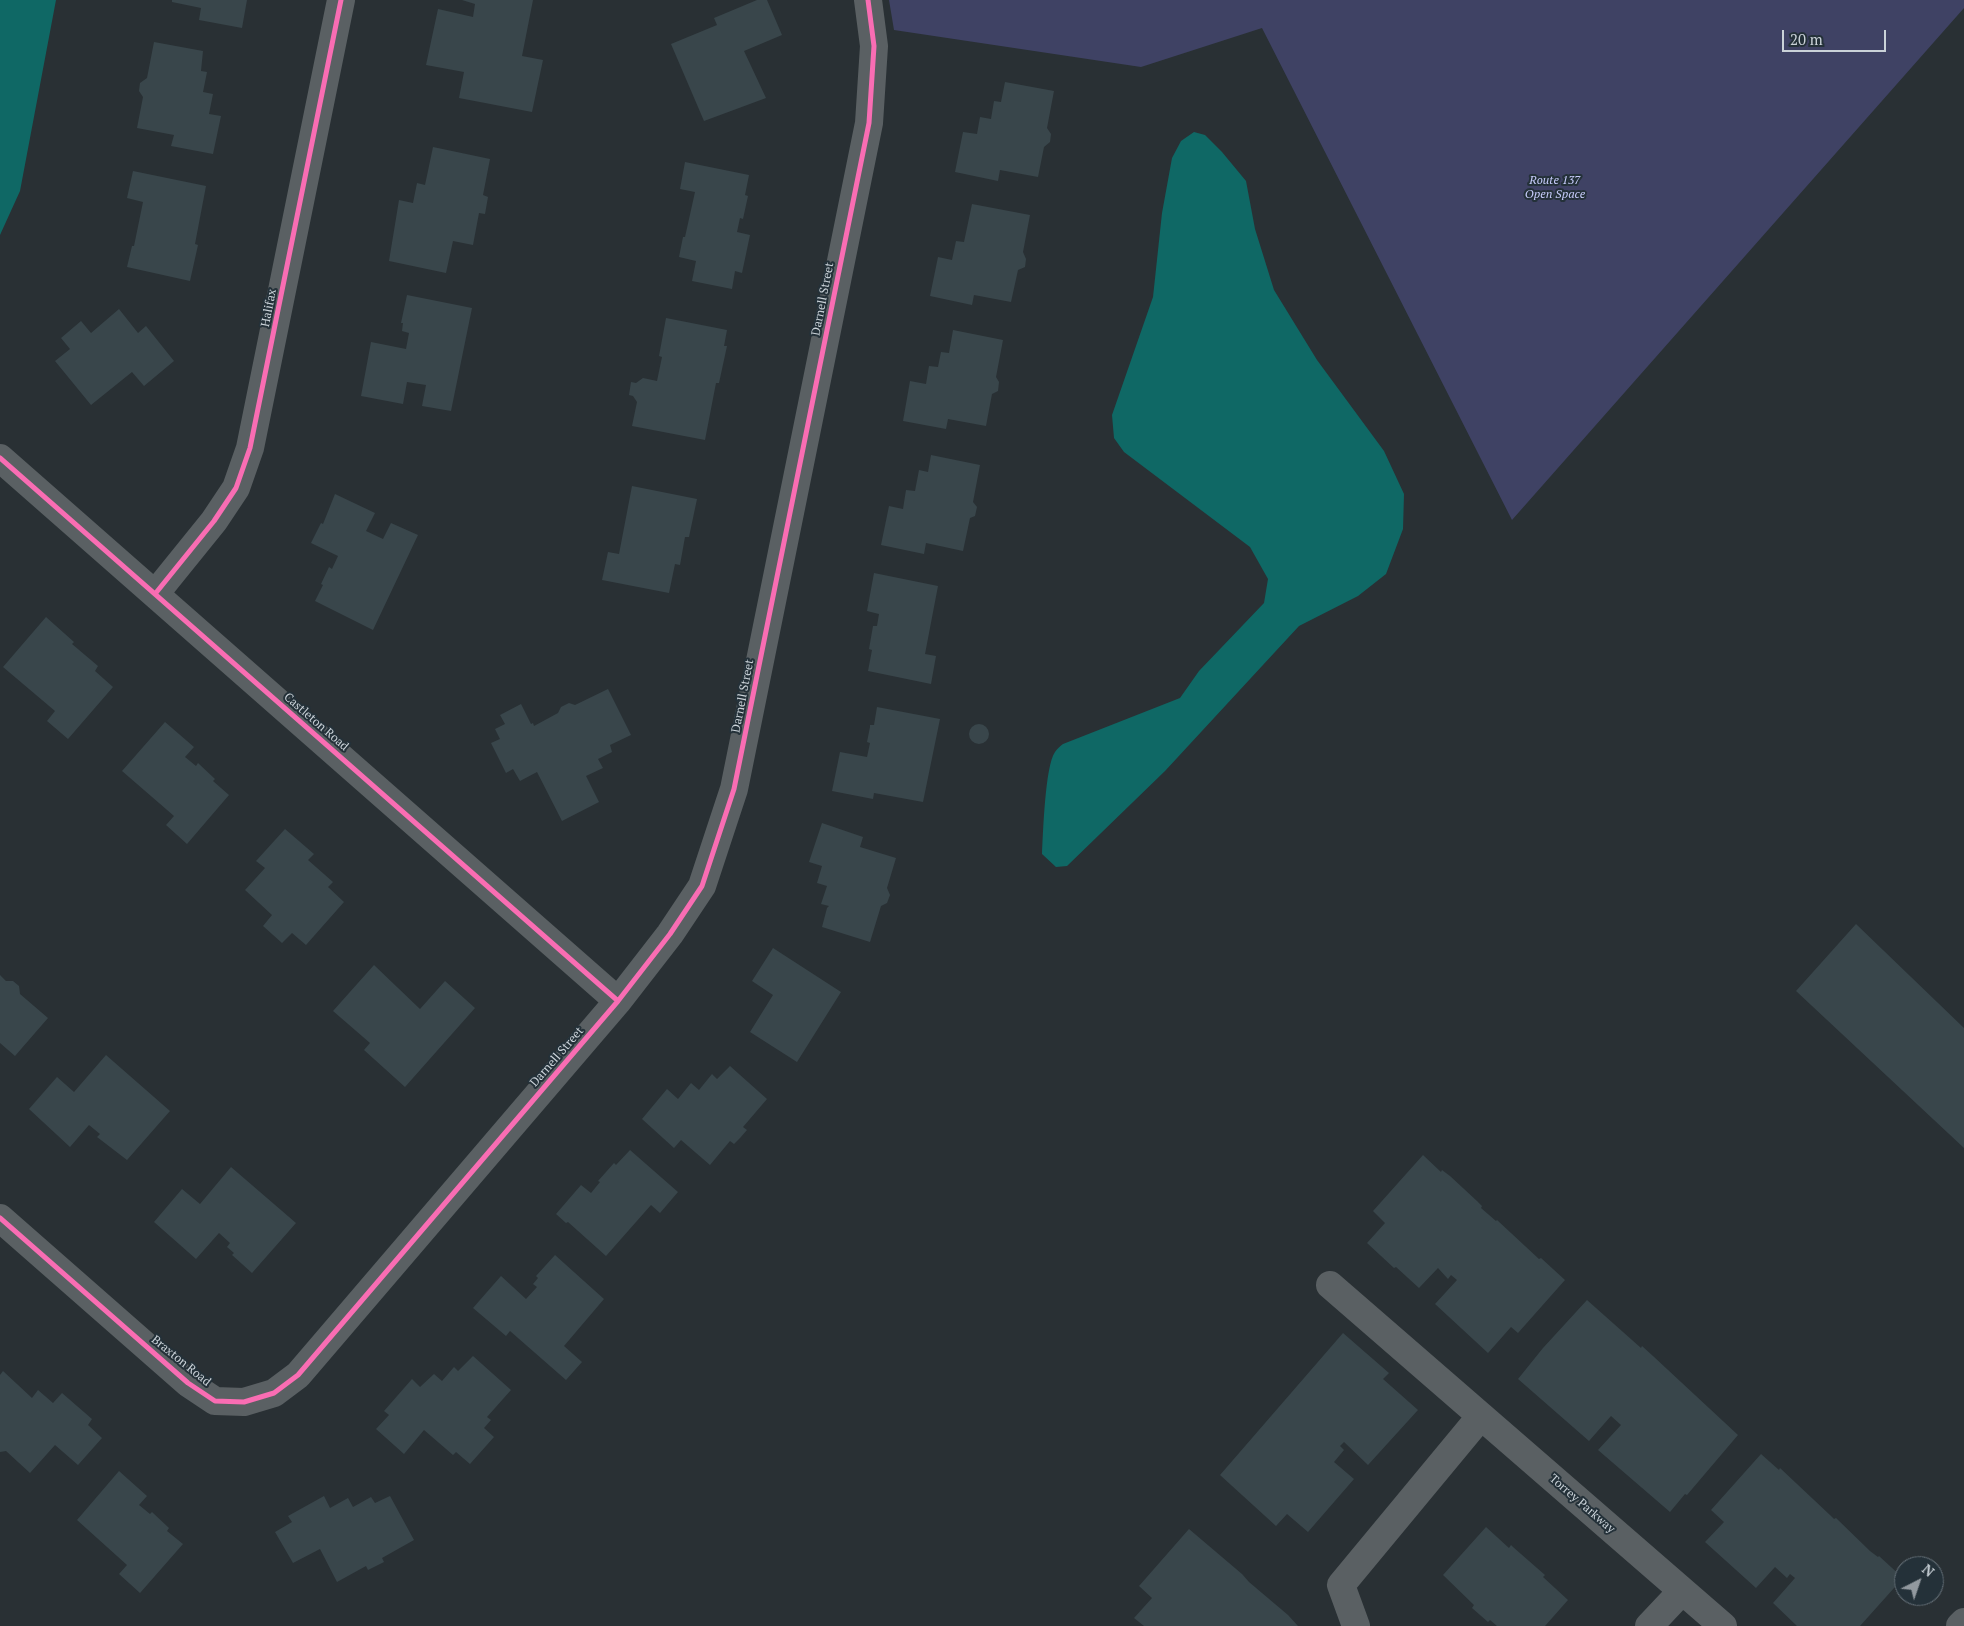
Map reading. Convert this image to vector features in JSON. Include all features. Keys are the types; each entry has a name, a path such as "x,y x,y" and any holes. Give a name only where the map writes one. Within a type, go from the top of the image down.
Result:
{"street":[{"name":"Halifax","path":"156,594 214,521 236,488 250,448 341,0"},
{"name":"Darnell Street","path":"376,1284 618,1001 670,934 702,886 734,789 869,123 874,46 868,0"},
{"name":"Castleton Road","path":"0,458 618,1001"},
{"name":"Braxton Road","path":"0,1218 188,1383 215,1401 244,1402 274,1393 298,1375 376,1284"},
{"name":"Torrey Parkway","path":"1330,1285 1723,1626"},
{"path":"1356,1626 1341,1585 1481,1416"},
{"path":"1649,1626 1682,1590"},
{"path":"1960,1626 1964,1622"}],"green space":[{"name":"Route 137 Open Space","path":"889,0 1964,0 1964,8 1512,520 1262,28 1141,67 894,30"}],"shaded area":[{"path":"0,0 56,0 20,191 0,235"},
{"path":"1194,132 1205,135 1246,181 1255,229 1274,290 1317,360 1384,451 1404,494 1403,529 1386,574 1358,596 1299,626 1165,771 1067,866 1056,867 1042,854 1047,785 1049,771 1056,751 1063,744 1180,698 1199,671 1264,603 1268,579 1250,547 1124,452 1114,438 1112,415 1153,297 1162,213 1172,158 1181,141"}],"building":[{"path":"172,0 247,0 242,28 199,20 201,8 172,2"},
{"path":"462,0 533,0 522,56 543,60 532,112 459,98 464,72 426,65 438,9 473,17 475,4"},
{"path":"757,0 767,0 782,35 744,51 766,98 704,121 671,44 717,25 714,18"},
{"path":"154,42 203,51 201,71 207,72 203,92 213,94 209,114 221,116 213,154 171,146 174,135 137,128 143,97 139,91 140,83 147,78"},
{"path":"1005,82 1054,91 1047,128 1051,134 1050,142 1044,147 1038,177 1000,170 998,181 955,172 963,132 977,134 980,117 991,119 994,101 1001,102"},
{"path":"433,147 490,159 483,195 488,197 485,214 479,213 473,245 453,241 446,273 389,261 399,200 413,203 417,183 425,185"},
{"path":"685,162 749,175 745,195 748,196 743,219 740,218 737,232 750,235 742,273 735,271 732,289 692,281 696,261 679,257 695,192 680,189"},
{"path":"133,171 206,186 195,244 198,245 190,281 127,267 132,246 134,246 143,202 127,198"},
{"path":"972,204 1030,215 1023,252 1026,259 1025,267 1018,270 1011,302 974,295 972,305 930,296 938,257 952,260 956,241 964,242"},
{"path":"407,295 472,308 451,411 422,406 426,385 407,382 403,404 361,396 371,342 406,349 409,333 402,331 403,323 401,323"},
{"path":"119,309 138,333 146,326 174,361 144,386 132,372 91,405 55,361 70,349 61,338 81,321 91,333"},
{"path":"666,318 727,330 724,346 727,346 719,383 716,383 705,440 632,426 637,402 633,396 629,395 631,382 636,383 643,378 657,381 662,357 659,356"},
{"path":"953,330 1003,340 996,377 999,382 998,391 992,394 986,426 948,419 946,429 903,421 910,381 926,384 929,366 938,367 941,352 949,353"},
{"path":"931,455 980,465 973,502 977,507 975,516 970,518 963,551 926,543 924,554 881,545 889,506 903,509 906,490 915,491 919,470 928,472"},
{"path":"632,486 697,499 689,537 685,537 680,565 675,564 669,593 602,580 608,552 619,554"},
{"path":"335,494 375,513 366,531 383,539 391,523 418,535 373,630 315,601 329,567 332,569 338,556 311,543 321,523 323,524"},
{"path":"874,573 938,586 925,654 936,656 931,684 868,671 872,650 869,649 873,626 877,626 879,614 867,611"},
{"path":"46,617 74,642 72,644 98,666 95,671 113,687 68,739 47,721 55,711 3,667"},
{"path":"608,689 631,735 610,745 612,752 598,759 603,768 586,776 599,802 562,821 537,772 520,781 513,769 506,773 491,743 500,739 495,729 505,724 500,715 521,704 531,724 533,723 534,726 558,713 561,707 569,703 575,705"},
{"path":"877,707 940,719 923,802 874,793 873,799 832,791 840,752 867,757 870,743 867,742 870,725 874,725"},
{"path":"165,722 194,747 185,757 196,766 198,763 215,779 213,781 229,795 187,844 166,825 174,816 122,771"},
{"path":"979,724 986,727 989,734 986,741 979,744 972,741 969,734 972,727"},
{"path":"822,823 863,837 860,847 896,858 887,888 890,895 887,903 881,906 870,942 822,927 829,906 821,904 827,886 817,883 822,866 809,862"},
{"path":"285,829 314,854 308,860 333,882 328,887 344,902 306,945 292,933 282,943 263,926 272,915 245,890 265,868 256,861"},
{"path":"1856,924 1964,1028 1964,1148 1796,991"},
{"path":"773,948 841,992 797,1062 750,1032 773,995 752,981"},
{"path":"374,965 420,1009 445,981 475,1008 405,1087 364,1050 370,1043 333,1011"},
{"path":"0,975 6,981 13,981 19,986 20,994 48,1018 15,1056 0,1043"},
{"path":"106,1055 170,1111 127,1160 97,1137 100,1134 89,1125 70,1147 29,1109 57,1077 74,1092"},
{"path":"730,1066 767,1099 743,1127 747,1130 734,1144 730,1141 710,1165 681,1140 674,1148 642,1119 667,1089 678,1099 691,1083 699,1090 712,1074 717,1079"},
{"path":"630,1150 678,1192 660,1213 651,1205 606,1256 568,1222 566,1223 556,1214 581,1185 591,1193 600,1182 598,1181 614,1163 616,1165"},
{"path":"1423,1155 1441,1172 1442,1170 1450,1176 1482,1206 1481,1208 1565,1280 1518,1333 1511,1327 1488,1353 1435,1304 1457,1280 1451,1275 1448,1279 1438,1268 1419,1288 1367,1243 1385,1223 1373,1211"},
{"path":"231,1167 296,1223 252,1273 232,1255 234,1253 227,1247 230,1243 219,1233 196,1259 154,1222 182,1189 200,1204"},
{"path":"555,1255 604,1299 564,1346 582,1362 566,1380 510,1331 506,1336 473,1308 501,1276 526,1299 537,1287 533,1284 538,1278 536,1276"},
{"path":"1587,1300 1641,1348 1642,1346 1738,1435 1670,1512 1598,1450 1621,1425 1611,1416 1589,1441 1518,1379 1543,1348"},
{"path":"1343,1333 1389,1373 1383,1379 1418,1410 1368,1465 1344,1442 1340,1446 1344,1450 1334,1462 1354,1479 1308,1532 1287,1514 1276,1526 1220,1475"},
{"path":"473,1356 511,1390 487,1417 491,1420 484,1428 494,1437 470,1464 456,1452 453,1455 424,1430 404,1454 376,1429 389,1415 384,1411 412,1379 420,1387 434,1374 442,1381 454,1367 458,1371"},
{"path":"3,1371 32,1398 38,1390 53,1403 62,1393 92,1419 88,1425 102,1438 78,1465 55,1445 30,1473 6,1451 0,1452 0,1375"},
{"path":"1761,1454 1779,1470 1780,1468 1834,1519 1836,1518 1870,1551 1879,1556 1894,1570 1894,1588 1860,1626 1797,1626 1773,1603 1795,1578 1790,1574 1787,1578 1775,1567 1756,1588 1705,1542 1724,1522 1711,1510"},
{"path":"119,1471 147,1496 139,1505 150,1514 152,1512 169,1528 167,1531 183,1544 140,1593 119,1574 127,1565 77,1520"},
{"path":"324,1496 330,1508 348,1498 353,1507 371,1497 375,1503 390,1496 414,1540 382,1558 384,1562 368,1570 366,1566 337,1582 320,1549 293,1563 275,1532 292,1522 288,1516"},
{"path":"1486,1527 1509,1548 1511,1545 1545,1575 1543,1577 1568,1600 1545,1626 1497,1626 1490,1620 1488,1622 1472,1608 1474,1605 1443,1575"},
{"path":"1189,1529 1242,1574 1298,1626 1144,1626 1134,1618 1152,1598 1139,1586"}],"cycle path":[{"path":"155,594 214,521 236,488 250,448 341,0"},
{"path":"0,1218 188,1383 215,1401 244,1402 274,1393 298,1375 618,1001 670,934 702,886 734,789 869,123 874,46 868,0"},
{"path":"0,458 618,1001"}]}
